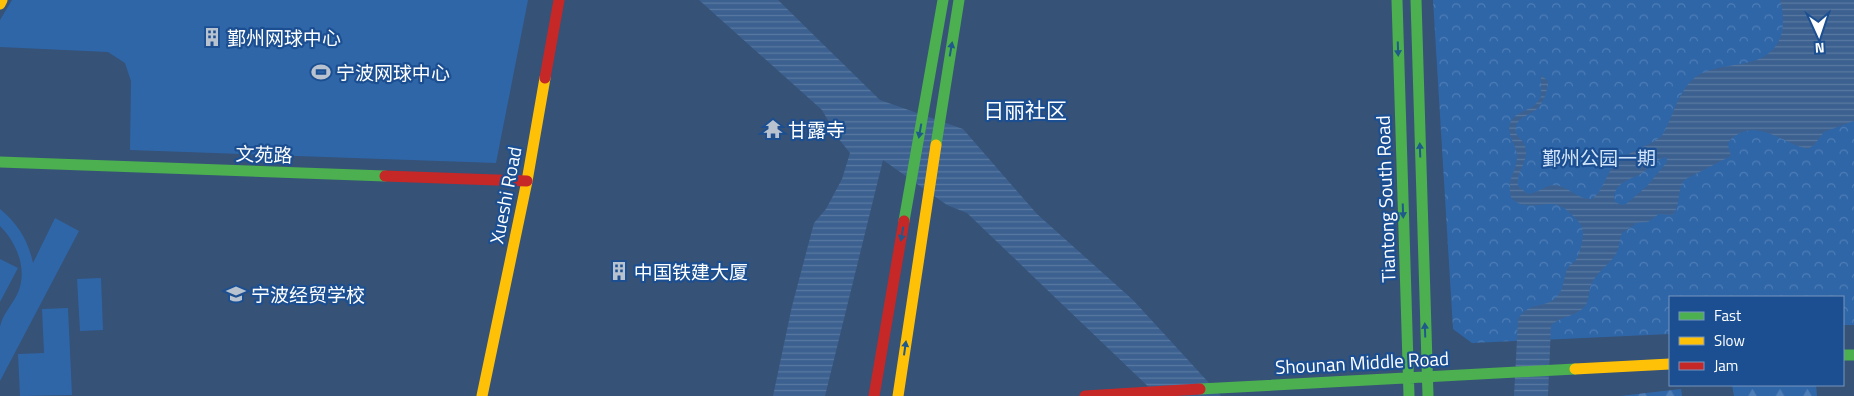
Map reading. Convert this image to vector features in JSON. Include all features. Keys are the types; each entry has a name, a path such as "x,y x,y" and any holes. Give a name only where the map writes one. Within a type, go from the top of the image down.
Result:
{"main road":[{"path":"0,4 2,0"},
{"name":"Xueshi Road","path":"482,396 526,181 559,0"},
{"path":"874,396 943,0"},
{"path":"898,396 959,0"},
{"name":"Tiantong South Road","path":"1396,0 1409,396"},
{"name":"Tiantong South Road","path":"1416,0 1428,396"},
{"name":"文苑路","path":"0,162 526,181"},
{"name":"Shounan Middle Road","path":"1086,396 1222,387 1669,364"}],"green space":[{"name":"宁波网球中心","path":"12,0 528,0 496,163 130,150 131,81 125,63 108,52 0,47 0,20"},
{"name":"鄞州公园一期","path":"1433,0 1854,0 1854,325 1844,325 1844,296 1669,296 1669,334 1472,343 1453,329"},
{"path":"0,209 21,233 33,263 55,218 79,231 0,381 1,322 19,290 22,273 19,255 6,232 0,226"},
{"path":"0,259 18,268 0,302"},
{"path":"101,278 103,330 80,331 77,279"},
{"path":"68,308 72,395 20,396 18,354 44,353 42,309"},
{"path":"1732,386 1816,386 1817,396 1734,396"},
{"path":"1681,389 1682,396 1620,396"}],"shaded area":[{"path":"699,0 778,0 880,100 963,129 1037,214 1133,300 1221,396 1158,396 967,213 947,205 883,160 825,396 773,396 792,306 814,223 826,209 842,179 850,153 838,138 822,110"},
{"path":"1780,0 1854,0 1854,121 1824,132 1814,145 1808,149 1754,130 1744,132 1732,138 1728,145 1731,156 1684,180 1673,215 1659,214 1648,222 1635,223 1622,233 1615,256 1597,275 1591,285 1586,305 1577,313 1558,320 1551,326 1548,396 1514,396 1518,319 1522,313 1531,307 1548,303 1557,297 1563,286 1567,269 1578,255 1583,235 1579,223 1561,206 1554,204 1524,205 1519,204 1511,197 1510,184 1516,166 1517,155 1509,126 1515,116 1533,106 1541,97 1541,75 1548,81 1544,99 1538,108 1517,123 1516,127 1516,133 1524,144 1526,151 1518,186 1528,194 1555,185 1587,199 1592,199 1600,191 1617,161 1663,134 1681,95 1697,76 1718,68 1751,62 1770,52 1780,39 1783,23","holes":["1665,157 1667,159 1666,163 1647,186 1626,204 1622,205 1615,202 1614,195 1619,186 1645,171 1659,160"]}],"traffic: fast":[{"path":"904,221 943,0"},
{"path":"936,145 959,0"},
{"path":"1397,0 1409,396"},
{"path":"1416,0 1428,396"},
{"path":"0,162 385,176"},
{"path":"1844,355 1854,355"},
{"path":"1200,389 1575,369"}],"traffic: slow":[{"path":"0,4 2,0"},
{"path":"482,396 527,181 545,78"},
{"path":"898,396 936,145"},
{"path":"1575,369 1669,364"}],"traffic: jam":[{"path":"545,78 559,0"},
{"path":"385,176 527,181"},
{"path":"874,396 904,221"},
{"path":"1085,396 1200,389"}],"place":[{"name":"鄞州网球中心","path":"212,37"},
{"name":"宁波网球中心","path":"321,72"},
{"name":"甘露寺","path":"773,129"},
{"name":"中国铁建大厦","path":"619,271"},
{"name":"宁波经贸学校","path":"236,294"}],"district":[{"name":"日丽社区","path":"1025,110"}]}
